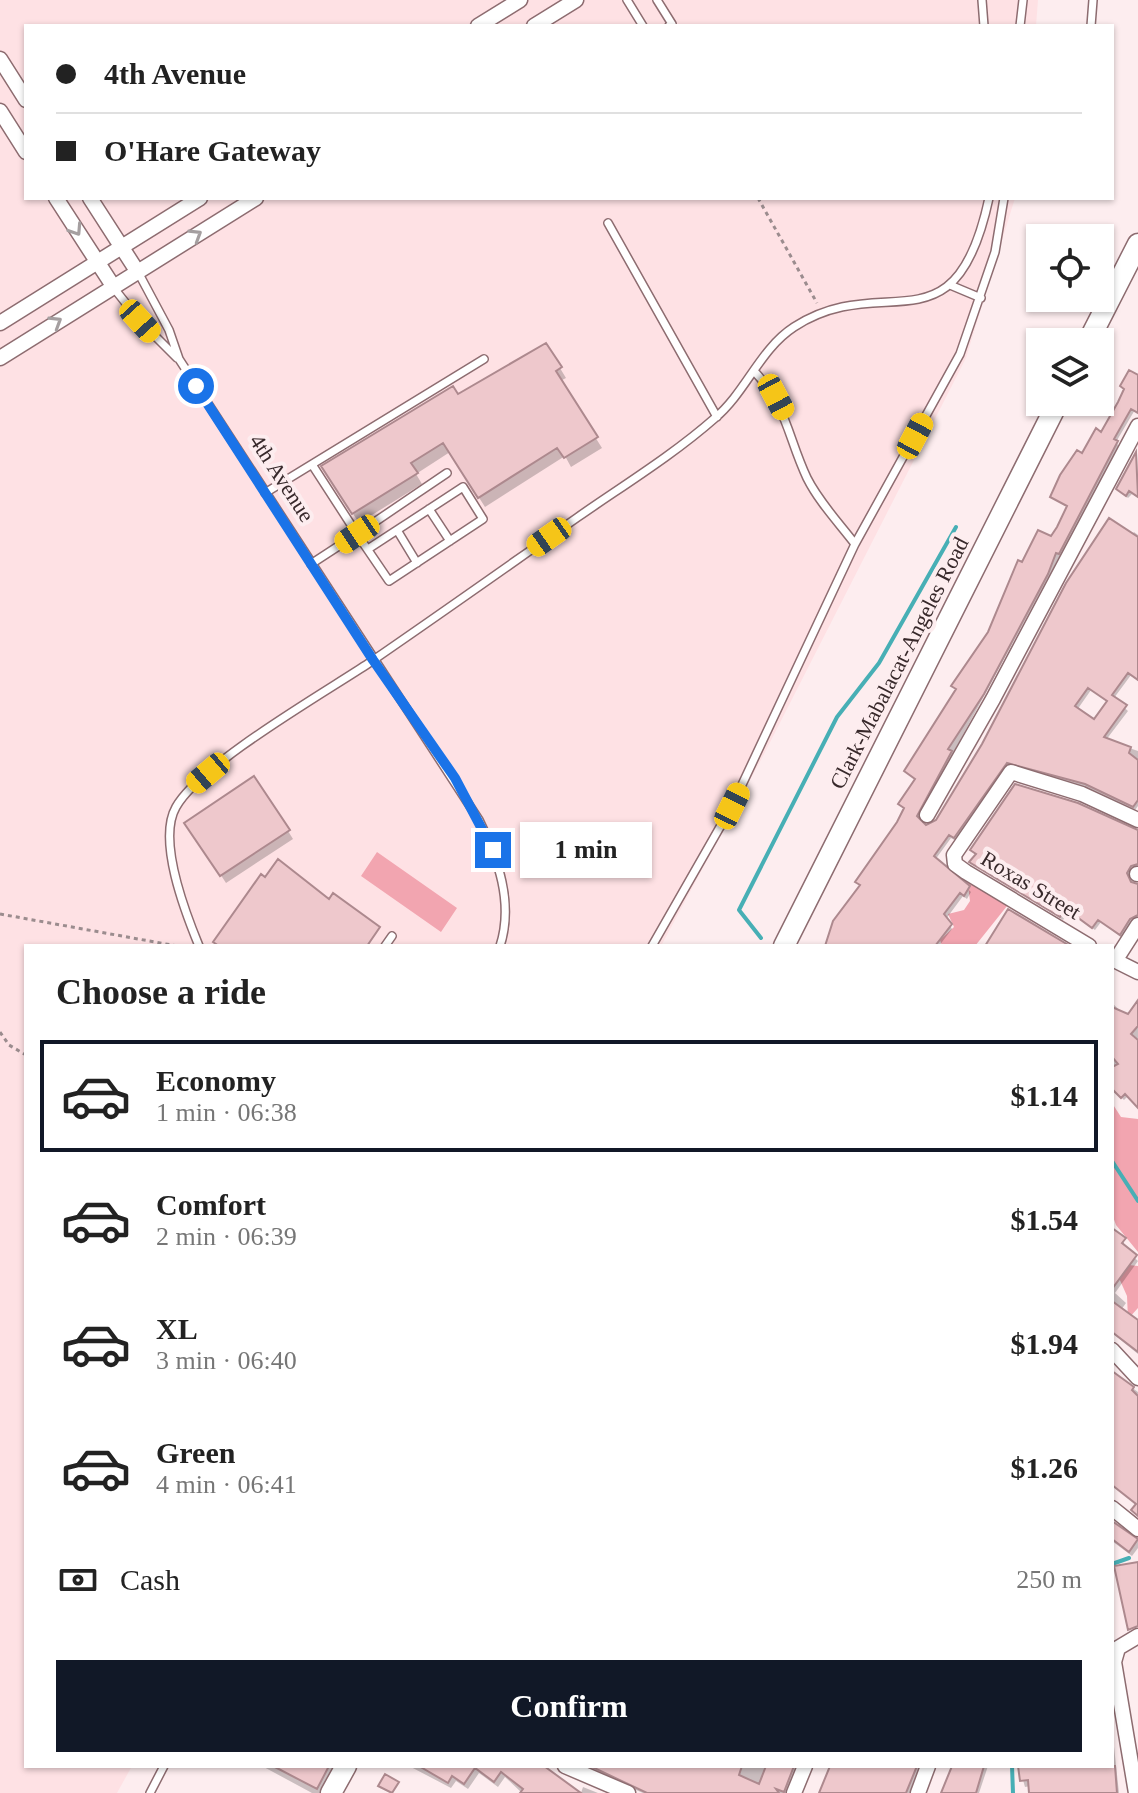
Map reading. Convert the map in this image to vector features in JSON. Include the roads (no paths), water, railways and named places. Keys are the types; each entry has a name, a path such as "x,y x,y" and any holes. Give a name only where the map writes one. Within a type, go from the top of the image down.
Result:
{"main road":[{"path":"1095,328 1138,244"},
{"name":"Clark-Mabalacat-Angeles Road","path":"785,944 1051,416"},
{"path":"331,1793 345,1768"}],"street":[{"path":"481,24 520,0"},
{"path":"537,24 576,0"},
{"path":"0,59 24,97"},
{"path":"0,111 24,149"},
{"name":"4th Avenue","path":"57,200 113,286"},
{"name":"4th Avenue","path":"91,200 137,271"},
{"path":"0,323 197,200"},
{"path":"0,358 253,200"},
{"path":"927,815 993,699 1138,426"},
{"name":"Roxas Street","path":"1086,944 966,872 955,864 954,855 1011,772 1082,794 1138,820"},
{"path":"1138,925 1114,960 1138,972"},
{"path":"1114,1352 1138,1378"},
{"path":"1114,1510 1138,1529"},
{"path":"1136,1793 1135,1771 1114,1662 1118,1648 1138,1636"},
{"path":"570,1768 628,1793"},
{"path":"794,1793 804,1768"},
{"path":"918,1793 927,1768"}],"lane":[{"path":"627,0 642,24"},
{"path":"657,0 669,24"},
{"path":"982,0 984,24"},
{"path":"1020,24 1023,0"},
{"path":"1091,24 1093,0"},
{"path":"198,944 172,859 169,825 177,804 191,787 229,757 373,660 717,417 782,336 823,314 915,300 950,285 979,239 989,200"},
{"path":"653,944 732,806 855,544 960,354 995,252 1004,200"},
{"path":"608,223 717,417"},
{"name":"4th Avenue","path":"137,271 169,330 179,359 373,660 455,778 493,850 505,908 500,944"},
{"path":"950,285 981,298"},
{"name":"4th Avenue","path":"113,286 156,339 179,359"},
{"path":"265,493 484,359"},
{"path":"754,371 786,416 808,481 855,544"},
{"path":"313,466 389,581 483,519 463,487 368,549"},
{"path":"311,564 447,473"},
{"path":"429,509 450,541"},
{"path":"397,530 417,563"},
{"path":"386,944 392,936"},
{"path":"150,1793 163,1768"}],"waterway":[{"path":"761,938 739,910 837,717 879,663 956,527"},
{"path":"1114,1164 1138,1201"},
{"path":"1114,1563 1129,1558"},
{"path":"1012,1768 1013,1793"}]}
